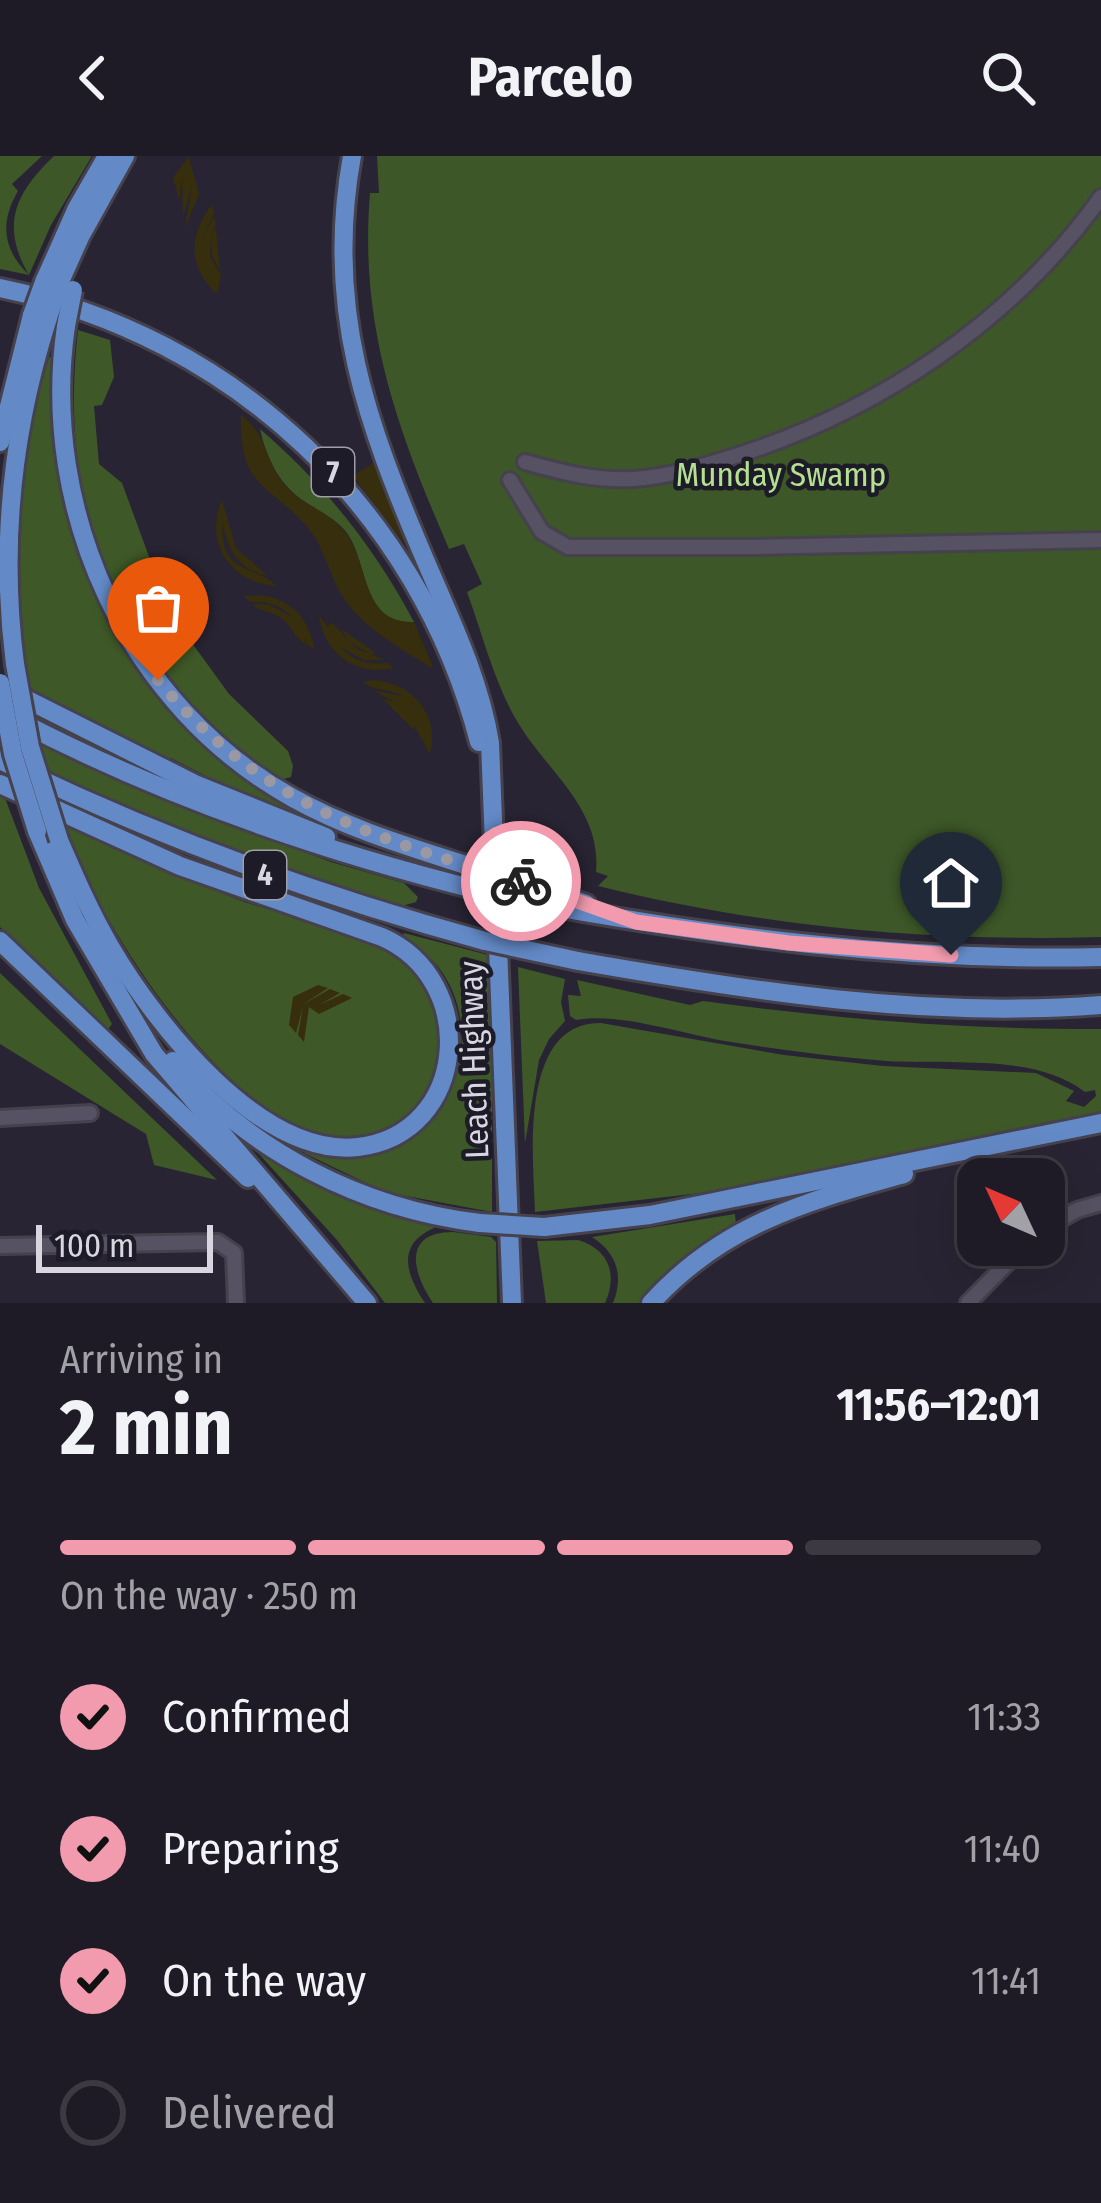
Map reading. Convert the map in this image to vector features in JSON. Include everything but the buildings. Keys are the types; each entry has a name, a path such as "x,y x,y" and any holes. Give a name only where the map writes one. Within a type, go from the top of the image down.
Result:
{"highway":[{"path":"0,784 180,866 403,949 433,980 450,1026 443,1078 426,1108 389,1138 362,1147 325,1147 272,1125 199,1062 154,1012 111,948 59,840 30,747 15,664 8,572 12,488 27,391 77,208 106,156"},
{"path":"0,442 58,286 81,235 128,156"},
{"path":"352,156 343,242 346,315 355,364 377,446 450,618 486,718 494,816"},
{"name":"7","path":"0,288 85,310 184,355 272,415 331,470 376,523 432,613 474,721 494,816"},
{"path":"48,321 61,360 62,417 79,526 109,602 158,680 214,741 290,797 370,833 481,869 521,891"},
{"path":"0,688 18,772 38,831 75,920 133,1023 174,1080 368,1303"},
{"path":"0,688 195,784 443,881"},
{"name":"4","path":"0,710 130,774 242,820 482,891 521,891 636,922 874,952 1101,957"},
{"name":"4","path":"0,760 220,859 364,908 578,962 799,996 930,1006 1101,1008"},
{"name":"Leach Highway","path":"494,816 514,1303"},
{"path":"0,941 219,1153 302,1224"},
{"path":"106,977 179,1067 270,1147 376,1200 480,1223 544,1226 650,1215 1101,1123"},
{"path":"651,1303 707,1252 764,1218 1001,1146"}],"street":[{"path":"525,462 599,478 655,477 756,449 833,418 913,374 982,322 1057,251 1101,197"},
{"path":"510,481 542,532 568,547 1101,540"},
{"path":"0,1118 90,1113"},
{"path":"1065,1217 1101,1203"},
{"path":"0,1246 218,1242 230,1247 236,1260 236,1303"},
{"path":"968,1303 1004,1266"}],"green space":[{"path":"0,156 42,156 12,184 18,191 6,224 13,255 29,275 0,269"},
{"path":"54,156 92,156 51,225 29,275 15,241 16,211 30,183"},
{"name":"Munday Swamp","path":"377,156 1101,156 1101,937 974,937 848,929 722,912 598,886 608,876 596,872 590,827 507,701 467,592 482,584 464,544 449,549 398,419 370,288 370,193 379,193"},
{"path":"78,330 110,340 114,377 102,405 94,406 99,464 122,483 155,573 192,643 229,694 288,751 291,777 280,780 225,736 179,689 141,639 112,585 91,527 78,466 74,400"},
{"path":"49,357 53,358 57,453 66,503 98,600 121,645 181,719 332,823 331,830 239,793 171,758 162,759 28,692 19,608 19,523 30,439"},
{"path":"260,429 346,518 414,622 397,620 375,603 347,533 283,482"},
{"path":"38,740 216,819 331,862 404,883 418,897 416,902 398,907 199,840 47,774"},
{"path":"0,795 39,888 112,1024 106,1032 0,927"},
{"path":"65,826 242,901 380,945 412,965 427,985 441,1033 434,1081 422,1102 405,1120 356,1141 310,1132 265,1107 220,1069 140,971 82,869"},
{"path":"404,933 492,956 492,1212 385,1192 304,1153 362,1157 399,1145 441,1106 454,1080 461,1023 454,994 439,968 402,938"},
{"path":"518,967 565,979 561,1002 565,1021 539,1060 525,1143"},
{"path":"0,973 217,1180 154,1165 146,1134 0,1044"},
{"path":"577,980 690,1005 703,1001 951,1025 1101,1029 1101,1115 718,1191 535,1212 533,1127 544,1068 556,1044 575,1029 601,1023 784,1055 883,1066 1036,1073 1074,1091 1066,1101 1084,1107 1096,1096 1095,1090 1085,1092 1041,1071 1016,1066 848,1057 731,1042 632,1022 576,1020 570,1016 568,995 581,996"},
{"path":"250,1140 441,1225 417,1239 408,1258 412,1279 425,1303 385,1303"},
{"path":"735,1214 736,1225 643,1303 613,1303 616,1266 592,1237"},
{"path":"453,1232 491,1237 496,1242 497,1303 433,1303 420,1280 416,1257 425,1239"},
{"path":"578,1240 597,1250 608,1264 611,1283 605,1303 546,1303 537,1241"}],"sand":[{"path":"189,157 199,194 185,228 192,186 183,216 182,178 179,200 173,177"},
{"path":"212,205 214,213 201,242 214,216 211,236 216,228 220,271 212,256 211,239 210,257 221,275 217,294 201,273 195,251 199,227"},
{"path":"241,415 256,431 286,486 345,532 384,613 414,622 434,669 383,637 349,606 314,535 251,471"},
{"path":"378,460 414,544 408,548 353,476"},
{"path":"222,500 236,548 268,576 249,569 236,557 223,522 226,551 240,565 277,586 247,578 225,558 216,531"},
{"path":"258,595 296,611 308,627 314,649 282,619 252,604 270,605 292,617 283,609 268,603 250,602 244,596"},
{"path":"319,616 349,642 341,629 376,653 370,654 385,660 364,660 342,648 351,656 368,663 388,663 394,668 367,669 344,660 328,641"},
{"path":"375,680 401,688 420,704 431,727 430,754 415,727 383,699 395,702 372,690 403,696 363,682"},
{"path":"318,985 328,988 302,1005 330,989 340,993 319,1005 343,994 352,998 319,1014 309,1007 304,1042 298,1035 303,1006 296,1033 289,1025 293,997"}],"way so far":[{"path":"158,680 214,741 290,797 370,833 521,881"}],"route":[{"path":"521,881 636,922 874,952 951,955"}]}
